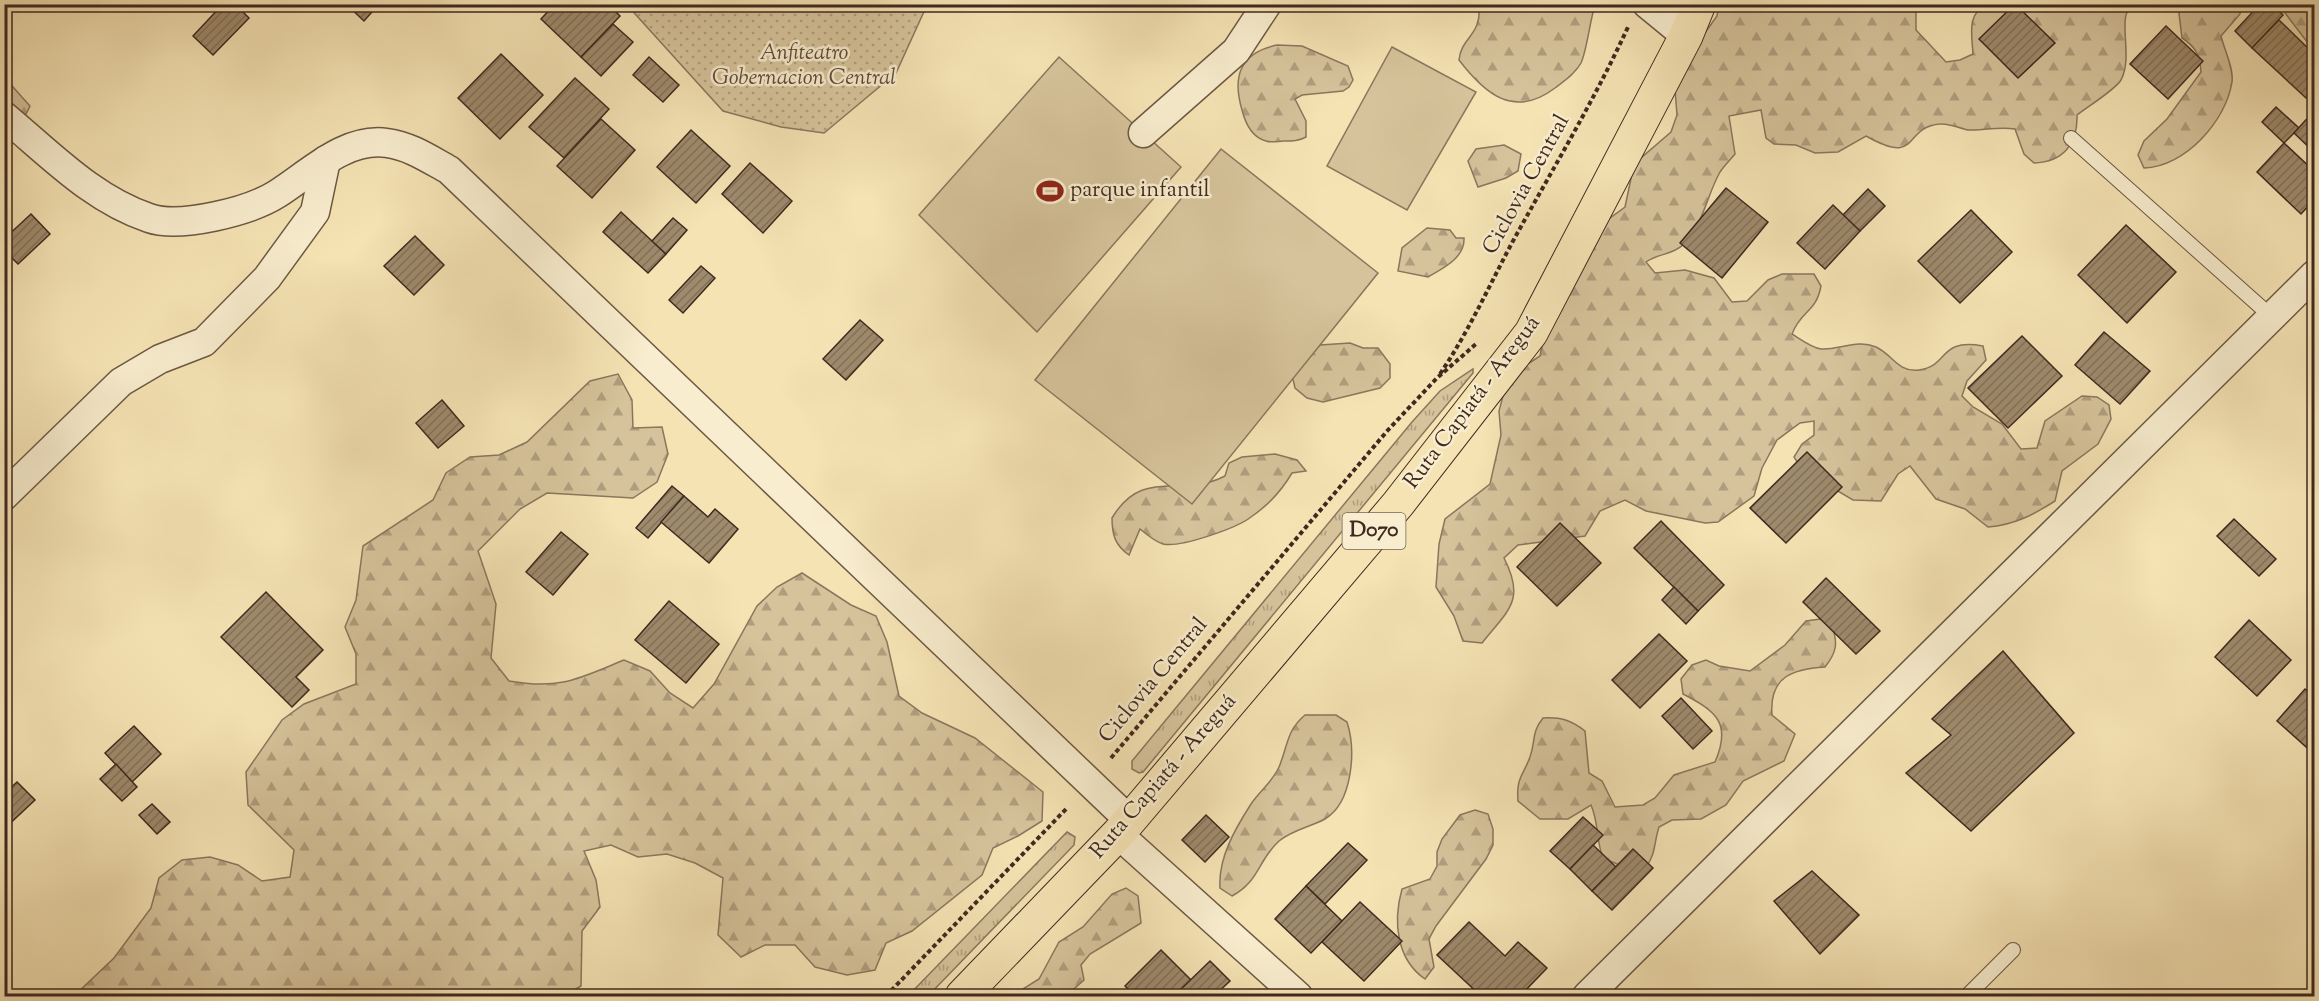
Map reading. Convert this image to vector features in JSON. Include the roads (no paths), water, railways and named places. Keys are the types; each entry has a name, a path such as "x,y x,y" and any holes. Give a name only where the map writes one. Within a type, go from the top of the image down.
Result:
{"main road":[{"name":"Ruta Capiatá - Areguá","path":"962,996 1123,827 1398,504 1531,333 1686,36 1699,4"}],"street":[{"path":"1143,133 1236,51 1267,4"},
{"path":"1638,14 1686,36"},
{"path":"4,116 100,196 151,219 192,220 237,211 275,195 326,160 355,146 385,142 411,148 448,170 1090,783 1123,827 1298,996"},
{"path":"4,496 121,382 160,359 204,342 267,278 315,212 326,160"},
{"path":"1587,996 2314,275"}],"lane":[{"path":"2071,138 2272,317"},
{"path":"1967,996 2013,950"}],"place":[{"name":"parque infantil","path":"1050,191"}],"park label":[{"name":"Anfiteatro Gobernacion Central","path":"804,66"}]}
